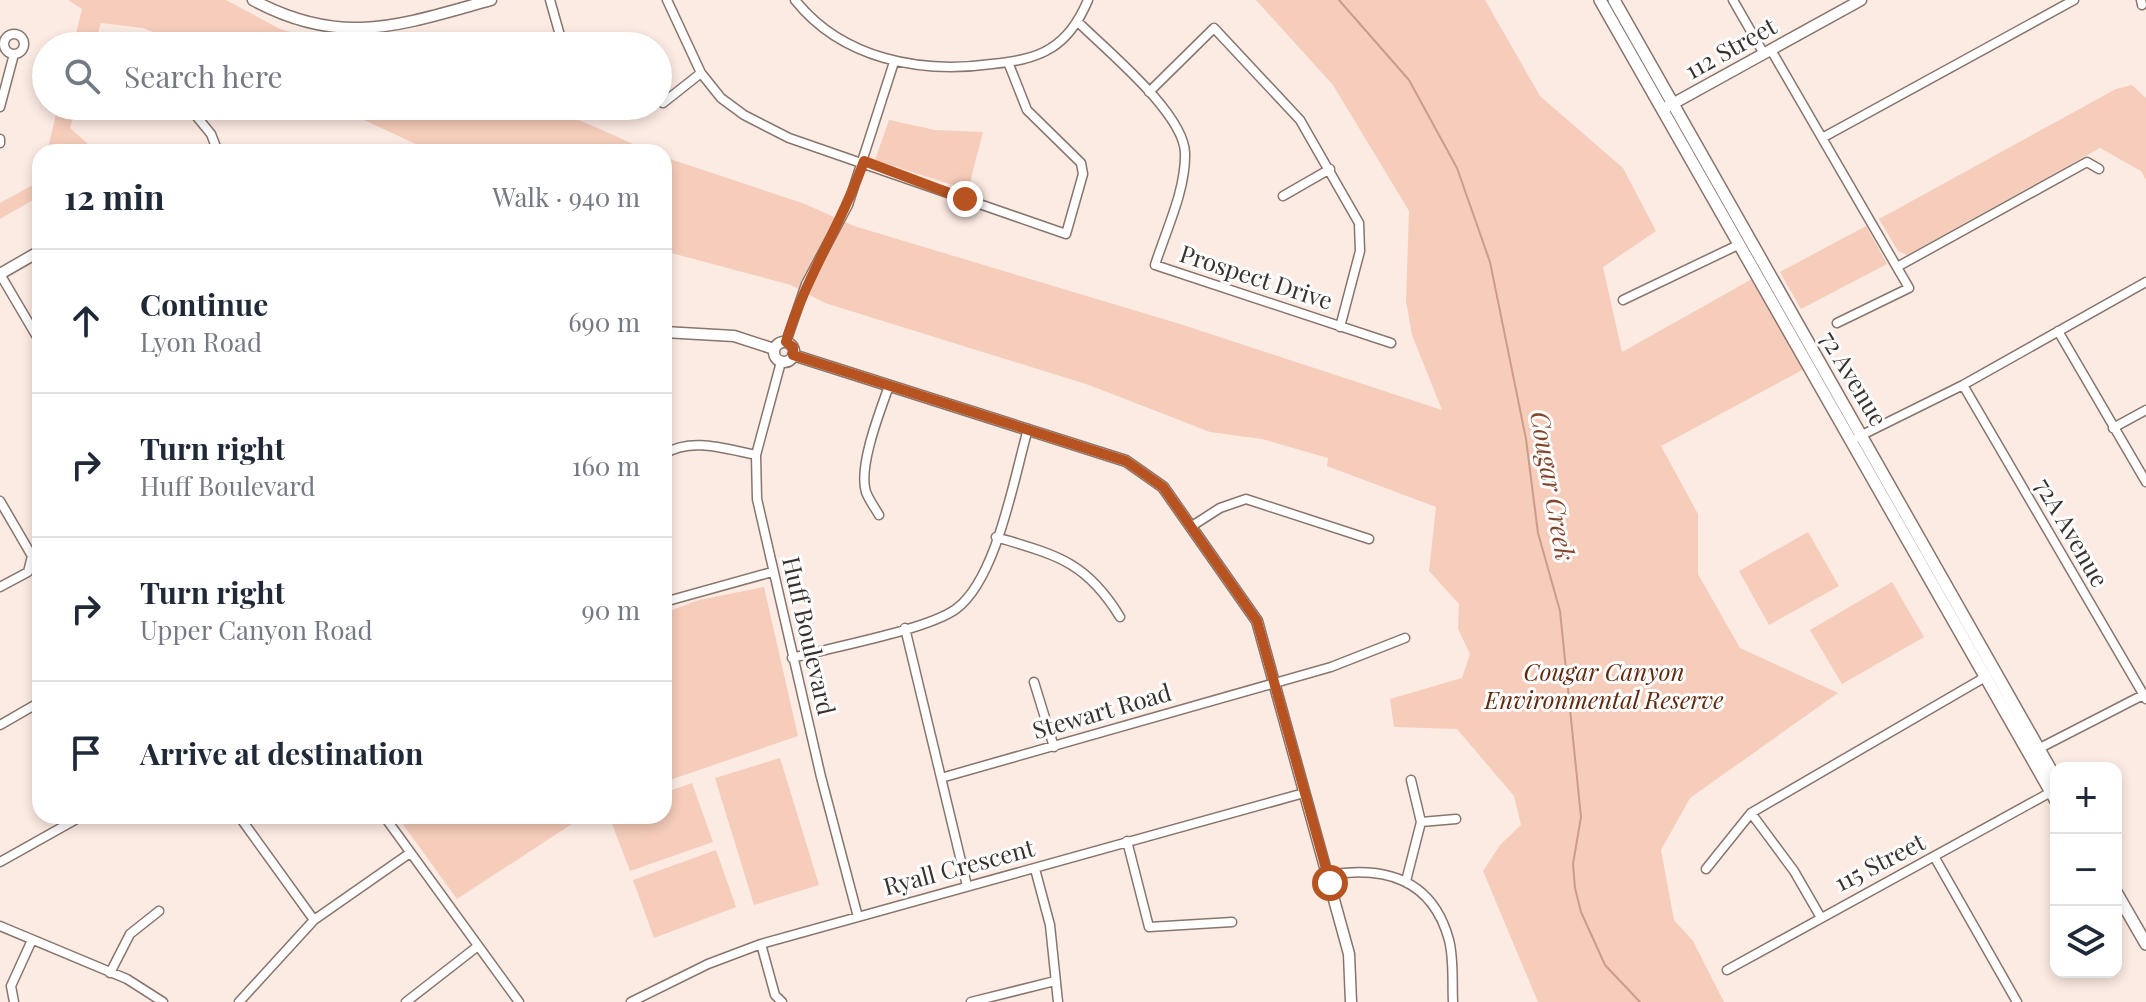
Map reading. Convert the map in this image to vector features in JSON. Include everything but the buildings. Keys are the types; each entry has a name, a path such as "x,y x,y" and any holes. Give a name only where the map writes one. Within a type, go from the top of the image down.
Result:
{"main road":[{"name":"72 Avenue","path":"1600,0 1667,108 2050,768"},
{"name":"72 Avenue","path":"1614,0 1738,245 1856,438 2050,791"},
{"path":"2122,902 2146,944"}],"street":[{"path":"253,0 285,16 352,30 387,27 491,0"},
{"path":"550,0 559,32"},
{"path":"667,0 701,73 721,98 767,128 1066,234 1083,174 1081,163 1027,110 1008,62"},
{"path":"795,0 822,27 894,62 948,68 1008,62 1051,48 1078,22 1088,0"},
{"path":"1733,0 1822,138 1909,288 1837,323"},
{"name":"112 Street","path":"1667,108 1861,0"},
{"path":"1822,138 2074,0"},
{"name":"Prospect Drive","path":"1078,22 1149,92 1175,127 1185,149 1184,174 1155,265 1391,343"},
{"path":"1149,92 1214,28 1300,120 1359,226 1360,251 1340,327"},
{"path":"0,105 14,54"},
{"path":"786,342 806,284 848,205 894,62"},
{"path":"672,96 701,73"},
{"path":"200,120 215,144"},
{"path":"1897,267 2087,162 2099,169"},
{"path":"1283,196 1330,169"},
{"path":"1623,300 1738,245"},
{"path":"32,256 0,274 32,328"},
{"path":"1856,438 1963,385 2146,282"},
{"path":"2058,331 2146,482"},
{"path":"672,332 734,336 774,349"},
{"path":"793,355 793,347 786,342 778,343 774,349 775,358 781,362 793,355 1126,461 1145,471 1163,487 1257,621 1349,954 1351,1002"},
{"name":"Huff Boulevard","path":"781,362 756,455 757,499 792,658 858,917"},
{"name":"72A Avenue","path":"1963,385 2145,696"},
{"path":"879,515 865,490 876,422 889,386"},
{"path":"2113,428 2146,410"},
{"path":"792,658 937,620 965,601 989,561 1028,429"},
{"path":"672,449 695,444 756,455"},
{"path":"1192,526 1220,508 1246,499 1369,539"},
{"path":"0,501 32,556 28,572 0,587"},
{"path":"996,537 1061,557 1078,566 1105,593 1120,617"},
{"path":"672,600 772,572"},
{"path":"905,628 967,886"},
{"name":"Stewart Road","path":"941,778 1331,667 1405,638"},
{"path":"1706,869 1751,813 1987,676"},
{"path":"1034,682 1054,747"},
{"path":"2022,740 2040,751 2145,696"},
{"path":"0,725 32,707"},
{"path":"1406,881 1421,822 1411,780"},
{"name":"Ryall Crescent","path":"631,1002 708,964 761,944 1304,793"},
{"name":"115 Street","path":"1727,970 1820,916 2050,798"},
{"path":"1751,813 1794,871 1820,916"},
{"path":"1421,822 1456,819"},
{"path":"0,862 68,824"},
{"path":"245,824 314,920"},
{"path":"390,824 519,1002"},
{"path":"1127,841 1149,927 1232,922"},
{"path":"239,1002 314,920 410,853"},
{"path":"1935,858 2017,1002"},
{"path":"1035,869 1050,925 1058,1002"},
{"path":"1328,875 1375,872 1406,881 1433,905 1450,943 1453,1002"},
{"path":"110,973 130,934 159,911"},
{"path":"0,926 110,973 163,1002"},
{"path":"14,1002 11,986 32,940"},
{"path":"761,944 775,995 782,1002"},
{"path":"406,1002 478,946"},
{"path":"971,1002 1055,981"}],"green space":[{"path":"68,0 226,0 290,32 153,32 101,23 98,32 76,32 82,9"},
{"name":"Cougar Canyon Environmental Reserve","path":"1256,0 1485,0 1540,96 1623,168 1656,231 1603,267 1622,352 1752,279 1804,369 1661,446 1698,514 1698,574 1740,648 1838,693 1690,798 1661,850 1674,920 1693,941 1724,1002 1538,1002 1483,871 1500,845 1521,825 1514,796 1457,729 1394,727 1390,699 1462,678 1470,654 1458,629 1459,604 1429,571 1436,507 1327,466 1328,458 1262,439 1210,432 1089,385 825,303 791,285 672,253 672,160 805,204 854,226 1180,324 1442,410 1412,335 1406,301 1409,211 1333,85"},
{"path":"2132,85 2146,98 2146,180 2141,171 2100,148 1907,255 1898,251 1879,219 2116,89"},
{"path":"55,120 72,120 70,128 88,144 49,144"},
{"path":"364,120 579,120 633,144 416,144"},
{"path":"889,120 935,130 983,132 968,190 875,160"},
{"path":"32,185 32,201 0,219 0,203"},
{"path":"1866,226 1887,264 1801,309 1780,272"},
{"path":"1808,532 1839,586 1769,625 1739,571"},
{"path":"1892,582 1924,637 1842,684 1810,630"},
{"path":"764,587 798,736 672,779 672,610 699,600"},
{"path":"780,758 819,885 754,905 715,778"},
{"path":"692,783 713,842 630,871 612,824 672,824 672,790"},
{"path":"403,824 572,824 457,899"},
{"path":"716,850 736,907 654,938 633,880"}],"waterway":[{"name":"Cougar Creek","path":"1339,0 1409,80 1457,168 1490,262 1526,439 1538,533 1560,611 1581,817 1573,864 1575,888 1581,912 1605,965 1640,1002"}],"route":[{"path":"965,199 864,161 848,205 818,256 786,342 793,347 793,355 1126,461 1145,471 1163,487 1257,621 1330,883"}]}
